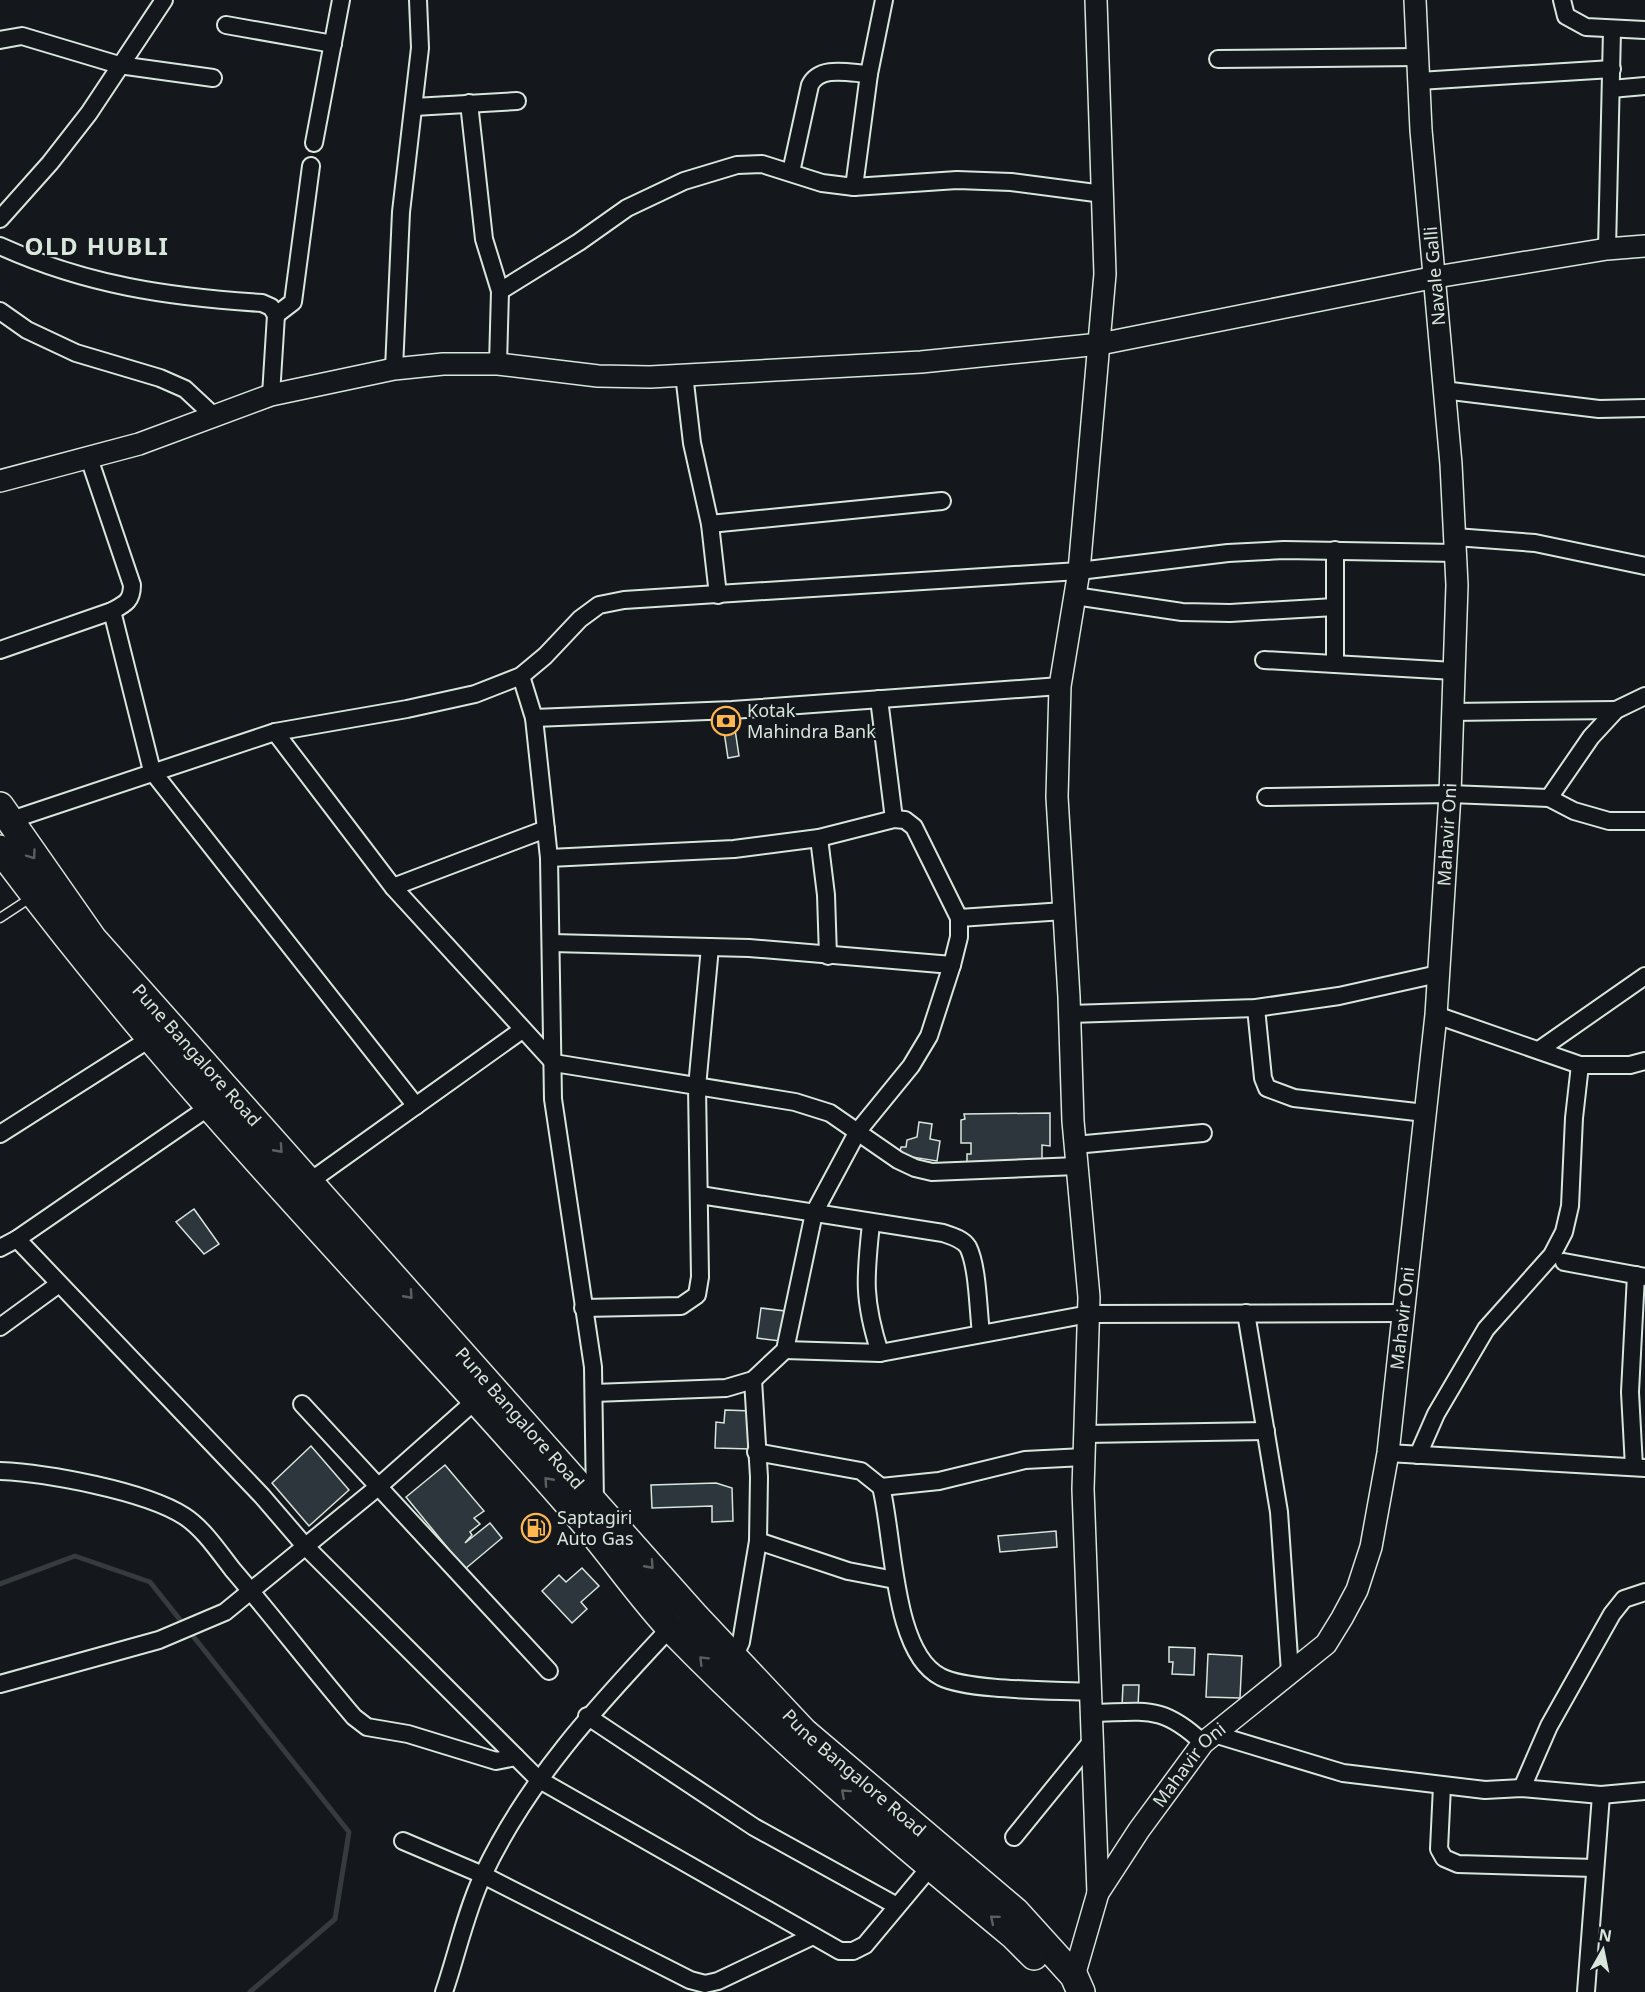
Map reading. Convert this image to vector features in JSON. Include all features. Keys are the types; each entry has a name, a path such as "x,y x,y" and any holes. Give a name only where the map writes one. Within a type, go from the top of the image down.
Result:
{"main road":[{"name":"Pune Bangalore Road","path":"4,814 93,939 595,1503 804,1732 974,1890"},
{"name":"Pune Bangalore Road","path":"0,849 34,896 209,1107 293,1204 476,1400 583,1521 670,1628 775,1732 932,1866 1016,1912 1072,1987"}],"street":[{"path":"0,219 50,163 89,113 164,0"},
{"path":"314,143 341,0"},
{"path":"394,369 401,212 420,48 418,0"},
{"path":"854,188 869,74 884,0"},
{"path":"1096,0 1105,274 1079,571 1060,686 1058,797 1076,1155 1089,1314 1083,1489 1098,1893"},
{"name":"Navale Galli","path":"1415,0 1419,81 1456,545"},
{"path":"1562,0 1566,16 1576,22 1612,30 1645,30"},
{"path":"226,26 333,44"},
{"path":"1607,249 1612,30"},
{"path":"0,40 22,36 119,66 213,78"},
{"path":"1218,59 1418,57"},
{"path":"1419,81 1612,69"},
{"path":"791,171 814,76 821,72 869,74"},
{"path":"1611,89 1645,86"},
{"path":"414,107 517,101"},
{"path":"469,103 484,239 500,291 498,364"},
{"path":"500,291 579,242 627,208 684,181 736,165 762,164 791,171 822,183 854,188 957,180 1011,182 1103,194"},
{"path":"276,315 293,302 311,166"},
{"path":"0,246 37,262 90,279 140,291 196,299 262,303 272,308 276,315 271,395"},
{"path":"0,482 139,444 271,395 394,369 443,364 498,364 598,376 921,362 1100,344 1436,278 1607,249 1645,246"},
{"path":"0,311 27,330 76,353 160,378 184,389 214,416"},
{"path":"684,374 692,442 710,524 718,595"},
{"path":"1443,390 1599,409 1645,408"},
{"path":"0,650 112,611 128,603 132,595 132,585 89,458"},
{"path":"710,524 942,501"},
{"path":"4,814 152,771 274,732 407,709 475,694 521,676 545,656 580,619 599,605 624,600 1079,571 1228,553 1456,545 1535,543 1645,566"},
{"name":"Mahavir Oni","path":"1072,1987 1098,1893 1139,1830 1209,1739 1326,1644 1357,1590 1371,1547 1388,1453 1436,1015 1450,794 1456,545"},
{"path":"1335,550 1335,664"},
{"path":"1075,596 1182,612 1230,613 1335,608"},
{"path":"112,611 152,771 416,1106"},
{"path":"1264,660 1454,671"},
{"path":"521,676 534,718 549,858 553,1099 593,1367 595,1503"},
{"path":"534,718 732,710 1060,686"},
{"path":"1549,798 1591,737 1616,710 1645,696"},
{"path":"879,699 894,819"},
{"path":"1452,712 1616,710"},
{"path":"274,732 393,886 554,1063 795,1102 830,1113 898,1160 932,1172 1076,1155 1203,1133"},
{"path":"1266,796 1450,794 1549,798 1574,811 1610,821 1645,821"},
{"path":"549,858 734,849 819,838 894,819 905,820 914,827 959,918 958,937 952,965 929,1036 911,1066 858,1131 813,1213 785,1350 753,1380 726,1388 594,1392"},
{"path":"393,886 546,830"},
{"path":"819,838 826,895 828,956"},
{"path":"959,918 1064,911"},
{"path":"552,943 710,947 952,965"},
{"path":"584,1308 681,1306 690,1302 697,1295 700,1277 700,1195 697,1087 710,947"},
{"path":"1070,1014 1256,1008 1339,996 1438,974"},
{"path":"1539,1050 1645,976"},
{"path":"1256,1008 1263,1078 1268,1088 1294,1098 1425,1113"},
{"path":"1436,1015 1580,1065 1630,1065 1645,1061"},
{"path":"309,1182 522,1030"},
{"path":"0,1134 151,1038"},
{"path":"1418,1455 1436,1414 1486,1329 1552,1255 1564,1232 1570,1206 1574,1118 1580,1065"},
{"path":"0,1248 17,1239 209,1107"},
{"path":"700,1195 871,1224 943,1233 960,1239 967,1247 972,1265 981,1333"},
{"path":"871,1224 865,1282 867,1312 880,1353"},
{"path":"17,1239 262,1496 305,1546 538,1779 840,1951 853,1951 865,1945 932,1866"},
{"path":"1388,1453 1640,1468 1630,1385 1640,1276 1564,1262"},
{"path":"0,1327 59,1284"},
{"path":"785,1350 880,1353 1089,1314 1403,1313"},
{"path":"1246,1314 1279,1512 1290,1672"},
{"path":"734,1657 741,1642 758,1541 760,1512 753,1380"},
{"path":"0,1684 159,1640 225,1612 378,1487 476,1400"},
{"path":"302,1404 549,1671"},
{"path":"1084,1434 1266,1431"},
{"path":"756,1452 861,1471 881,1487 895,1580 913,1648 926,1667 942,1678 965,1684 1091,1692"},
{"path":"881,1487 939,1481 1025,1460 1084,1457"},
{"path":"0,1471 26,1472 71,1480 160,1503 186,1517 251,1591 339,1700 367,1727 408,1734 496,1761 516,1757"},
{"path":"758,1541 848,1571 895,1580"},
{"path":"1522,1788 1549,1726 1612,1614 1624,1599 1645,1592"},
{"path":"444,1992 483,1875 538,1779 587,1716 670,1628"},
{"path":"1092,1713 1147,1712 1163,1715 1209,1739 1343,1773 1485,1790 1522,1788 1601,1795 1645,1791"},
{"path":"587,1716 754,1827 897,1906"},
{"path":"1014,1837 1092,1741"},
{"path":"1442,1786 1439,1849 1444,1858 1458,1864 1595,1868"},
{"path":"1586,1992 1601,1795"},
{"path":"403,1841 483,1875 690,1980 705,1984 718,1981 813,1936"}],"lane":[{"path":"0,918 34,896"}],"building":[{"path":"733,716 739,756 728,758 722,718"},
{"path":"1050,1113 1050,1146 1042,1145 1042,1165 967,1165 967,1154 971,1154 971,1143 961,1143 961,1120 965,1119 964,1114"},
{"path":"919,1122 932,1124 930,1139 940,1141 937,1161 899,1155 901,1147 906,1147 907,1140 917,1137"},
{"path":"194,1209 219,1244 204,1254 176,1222"},
{"path":"761,1308 785,1311 780,1341 757,1338"},
{"path":"725,1410 752,1411 751,1449 715,1448 716,1422 724,1423"},
{"path":"311,1446 349,1490 309,1526 272,1483"},
{"path":"445,1465 484,1511 474,1518 480,1524 470,1532 472,1535 465,1543 490,1523 502,1538 465,1569 406,1497"},
{"path":"716,1483 732,1488 733,1521 712,1522 712,1506 652,1508 651,1485"},
{"path":"1056,1531 1057,1547 1000,1552 998,1536"},
{"path":"582,1568 599,1586 581,1602 587,1609 572,1623 542,1591 559,1575 566,1582"},
{"path":"1169,1647 1195,1648 1194,1675 1172,1674 1173,1662 1169,1662"},
{"path":"1208,1654 1242,1656 1240,1698 1206,1697"},
{"path":"1123,1685 1139,1685 1138,1707 1122,1706"}],"waterway":[{"path":"0,1584 75,1556 150,1582 349,1832 335,1919 250,1992"}],"place":[{"name":"Kotak Mahindra Bank","path":"726,721"},
{"name":"Saptagiri Auto Gas","path":"536,1528"}],"district":[{"name":"OLD HUBLI","path":"97,247"}]}
